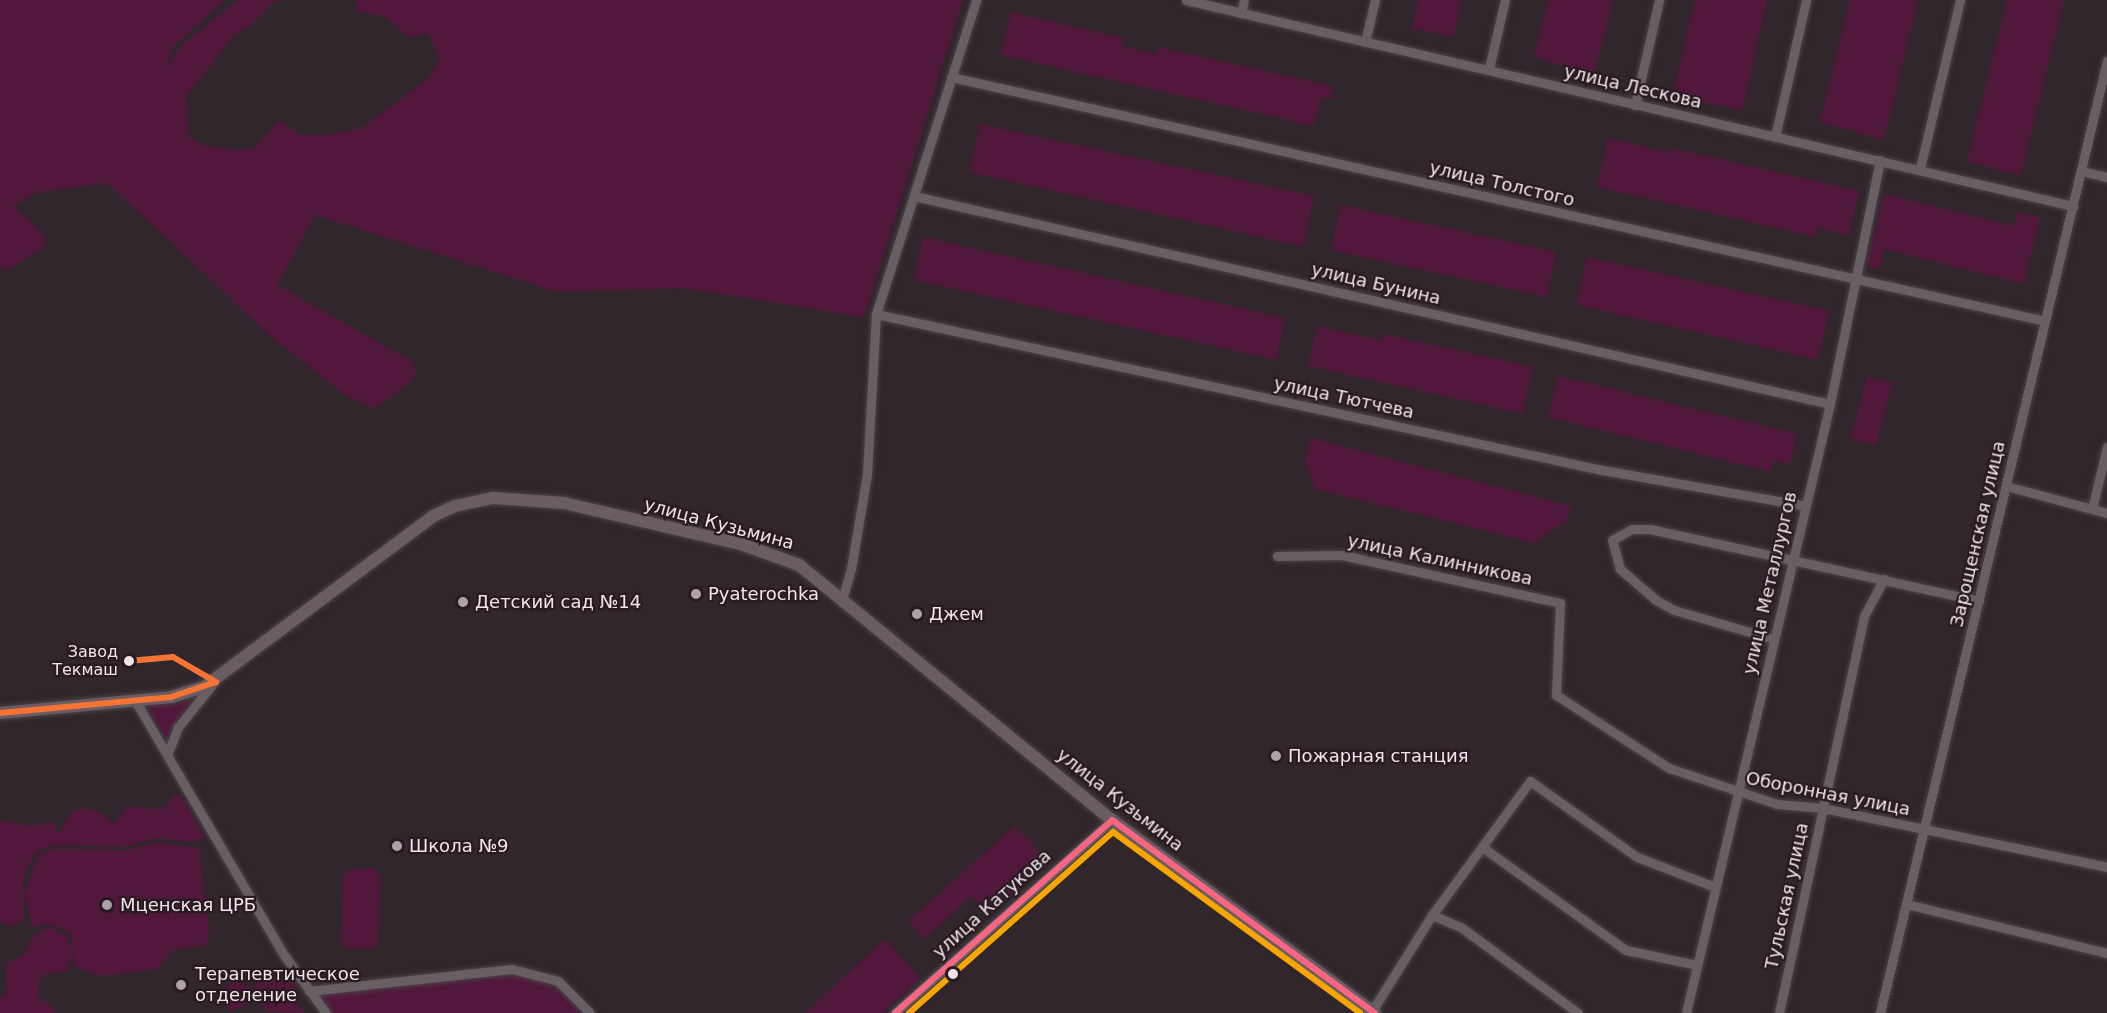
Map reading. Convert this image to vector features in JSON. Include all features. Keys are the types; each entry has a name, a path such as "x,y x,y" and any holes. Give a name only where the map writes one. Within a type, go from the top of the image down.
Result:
{"main road":[{"name":"улица Кузьмина","path":"0,713 136,702 185,694 216,682 416,527 455,506 494,498 564,503 769,553 799,565 1112,820 1374,1012"}],"street":[{"path":"842,600 851,569 867,474 876,314 976,0"},
{"name":"улица Лескова","path":"1186,0 1489,68 1635,105 1920,168 2073,206"},
{"path":"1241,13 1244,0"},
{"path":"1365,42 1375,0"},
{"path":"1489,68 1505,0"},
{"path":"1635,105 1659,0"},
{"path":"1775,137 1806,0"},
{"path":"1920,168 1960,0"},
{"name":"Зарощенская улица","path":"1880,1013 2107,61"},
{"name":"улица Толстого","path":"951,77 2045,321"},
{"name":"улица Металлургов","path":"1686,1013 1830,404 1853,280 1880,160"},
{"path":"2081,171 2107,177"},
{"name":"улица Бунина","path":"914,196 1830,404"},
{"name":"улица Тютчева","path":"876,314 1597,469 1806,506"},
{"path":"2092,509 2107,447"},
{"path":"2006,486 2107,513"},
{"path":"1774,639 1674,610 1656,600 1620,569 1612,540 1632,529 1650,529 1794,558 1979,601"},
{"name":"улица Калинникова","path":"1277,556 1342,555 1560,603"},
{"name":"Тульская улица","path":"1779,1013 1864,616 1884,579"},
{"name":"Оборонная улица","path":"1560,603 1556,695 1669,768 1737,793 1777,804 1823,808 1924,831 2107,867"},
{"path":"168,753 178,727 216,682"},
{"path":"136,702 168,753 236,875 309,991 326,1013"},
{"path":"1374,1012 1432,915 1530,781 1637,857 1715,887"},
{"name":"улица Катукова","path":"895,1013 1112,820"},
{"path":"1482,847 1626,950 1697,964"},
{"path":"1906,904 2107,953"},
{"path":"1432,915 1462,928 1578,1013"},
{"path":"309,991 512,969 558,981 590,1013"}],"shaded area":[{"path":"0,0 225,0 174,46 165,67 183,44 238,0 276,0 249,26 233,36 186,97 189,137 204,146 239,150 254,148 279,121 301,135 328,135 361,128 428,79 440,59 428,33 410,38 384,16 356,12 356,0 963,0 864,317 683,288 557,292 315,215 277,285 412,361 416,373 409,383 374,409 350,398 277,342 107,183 38,192 13,206 41,231 47,245 6,271 0,268"},
{"path":"1418,0 1462,0 1453,37 1412,28"},
{"path":"1548,0 1613,0 1594,76 1534,57"},
{"path":"1695,0 1767,0 1742,111 1673,95"},
{"path":"1850,0 1918,0 1884,140 1820,122"},
{"path":"2007,0 2064,0 2021,175 1967,162"},
{"path":"1011,12 1123,38 1122,46 1156,54 1158,47 1333,86 1330,99 1321,97 1314,126 1001,55"},
{"path":"980,124 1314,196 1303,247 969,172"},
{"path":"1608,138 1670,153 1672,148 1859,191 1849,235 1818,228 1816,237 1597,187"},
{"path":"1884,194 2014,226 2018,212 2040,218 2024,284 1884,249 1879,269 1866,266"},
{"path":"1341,205 1556,252 1547,297 1331,250"},
{"path":"923,237 1285,318 1276,360 914,280"},
{"path":"1587,257 1829,311 1818,360 1576,305"},
{"path":"1317,326 1381,340 1383,334 1533,367 1523,414 1308,366"},
{"path":"1558,376 1797,434 1790,464 1774,460 1771,472 1548,417"},
{"path":"1867,376 1892,383 1876,446 1851,439"},
{"path":"1311,438 1571,506 1567,520 1534,543 1315,489 1305,460"},
{"path":"192,700 169,734 166,740 147,705"},
{"path":"176,794 183,799 206,839 190,842 157,838 126,847 53,845 35,853 23,879 24,918 16,925 5,925 0,920 0,820 30,826 54,822 57,831 61,832 69,815 76,809 100,812 114,824 126,807 161,809 169,805 171,795"},
{"path":"1015,826 1048,862 1016,893 984,910 971,896 925,939 908,921"},
{"path":"157,842 199,848 209,930 207,945 171,951 158,969 100,976 75,968 71,933 45,923 37,928 31,924 25,894 38,856 53,849 127,850"},
{"path":"373,868 381,876 378,942 373,949 347,949 341,941 343,876 351,869"},
{"path":"48,927 68,936 73,954 67,971 44,975 38,983 38,998 53,1006 55,1013 0,1013 0,997 7,993 5,964 22,956 33,937"},
{"path":"885,939 918,975 917,982 882,1013 805,1013"},
{"path":"514,975 555,986 582,1013 332,1013 319,996 351,988"},
{"path":"263,976 275,980 288,979 295,985 296,1003 305,1013 270,1012 255,1000 233,1011 222,1003 220,993 233,980 254,989"}],"transit line":[{"path":"129,661 173,657 216,682"},
{"path":"0,713 171,697 216,682"},
{"path":"895,1013 1112,820 1375,1013"},
{"path":"909,1013 1113,832 1360,1013"}],"place":[{"name":"Pyaterochka","path":"696,594"},
{"name":"Детский сад №14","path":"463,602"},
{"name":"Джем","path":"917,614"},
{"name":"Завод Текмаш","path":"129,661"},
{"name":"Пожарная станция","path":"1276,756"},
{"name":"Школа №9","path":"397,846"},
{"name":"Мценская ЦРБ","path":"107,905"},
{"name":"Терапевтическое отделение","path":"181,985"}]}
